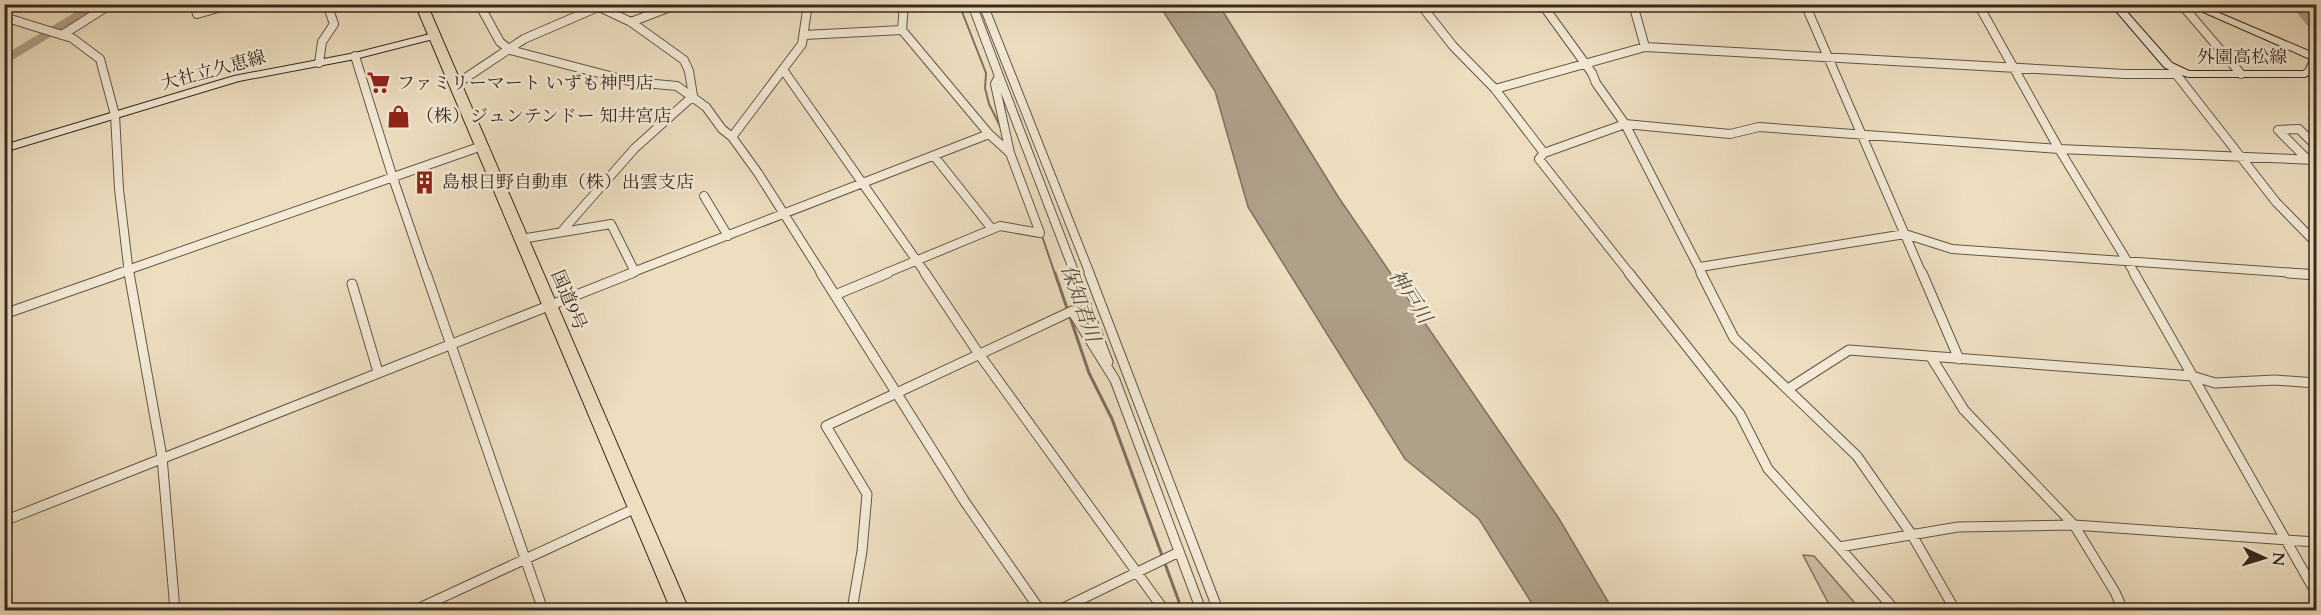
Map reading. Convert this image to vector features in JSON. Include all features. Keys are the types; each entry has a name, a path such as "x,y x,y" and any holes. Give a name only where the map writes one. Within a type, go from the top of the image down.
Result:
{"highway":[{"name":"国道9号","path":"420,4 680,610"}],"main road":[{"name":"外園高松線","path":"2114,4 2177,73 2305,74 2311,71 2315,58 2189,4"},
{"name":"大社立久恵線","path":"4,149 259,73 356,56 434,36"}],"street":[{"path":"62,34 111,4"},
{"path":"194,4 197,14 232,4"},
{"path":"319,63 318,53 324,35 334,24 327,4"},
{"path":"478,4 500,42 510,50 633,82 677,86 706,107 722,129 732,137 785,215 965,502 1040,610"},
{"path":"631,22 678,4"},
{"path":"732,137 784,71 802,44 808,4"},
{"path":"904,4 902,30 989,134 1010,153"},
{"path":"972,4 1201,610"},
{"path":"983,4 1218,610"},
{"path":"1420,4 1453,46 1495,89 1544,153"},
{"path":"1542,4 1625,124 1700,267 1734,338 1857,456 1912,535 1955,610"},
{"path":"1633,4 1645,48"},
{"path":"1805,4 1959,359"},
{"path":"1978,4 2059,149 2127,260 2316,593"},
{"path":"2181,4 2241,74"},
{"path":"455,85 524,39 600,6 631,22 684,60 689,71 693,96"},
{"path":"4,16 72,38 100,59 115,115 119,189 128,270 162,457 175,610"},
{"path":"804,35 902,30"},
{"path":"1495,89 1645,48 2014,68 2177,73 2276,202 2316,243"},
{"path":"356,56 393,178 543,610"},
{"path":"784,71 864,183 979,354 1164,610"},
{"path":"835,295 1000,226 1040,233 1010,153 995,84 999,76"},
{"path":"562,231 635,148 693,96"},
{"path":"1895,610 1767,469 1740,414 1539,159 1544,153 1625,124 1730,134 1759,127 2059,149 2312,160"},
{"path":"2312,160 2278,130 2299,129 2316,146"},
{"path":"4,520 989,134"},
{"path":"4,314 482,146"},
{"path":"934,156 992,229"},
{"path":"704,196 728,236"},
{"path":"521,239 611,224 635,272"},
{"path":"1700,267 1905,234 1953,249 2316,275"},
{"path":"352,284 378,372"},
{"path":"852,610 862,551 867,494 826,426 1072,311 1115,380"},
{"path":"1788,389 1849,350 2192,376 2215,383 2275,380 2316,383"},
{"path":"1931,357 1964,410 2074,525 2115,592 2123,610"},
{"path":"415,610 636,508"},
{"path":"1839,547 1958,526 2074,525 2316,542"},
{"path":"1059,610 1179,552"}],"shaded area":[{"path":"1159,5 1219,5 1339,198 1558,517 1613,610 1536,610 1479,519 1405,459 1248,207 1215,91"},
{"path":"1803,555 1814,556 1861,610 1832,610"}],"waterway":[{"path":"4,61 99,4"},
{"name":"保知君川","path":"959,4 986,73 985,88 989,104 1003,132"},
{"path":"2296,4 2316,27"},
{"name":"保知君川","path":"1041,233 1055,274"},
{"name":"保知君川","path":"1055,273 1089,373 1112,419 1182,610"}],"place":[{"name":"ファミリーマート いずも神門店","path":"379,83"},
{"name":"（株）ジュンテンドー 知井宮店","path":"398,116"},
{"name":"島根日野自動車（株）出雲支店","path":"424,182"}],"water label":[{"name":"神戸川","path":"1411,296"}]}
